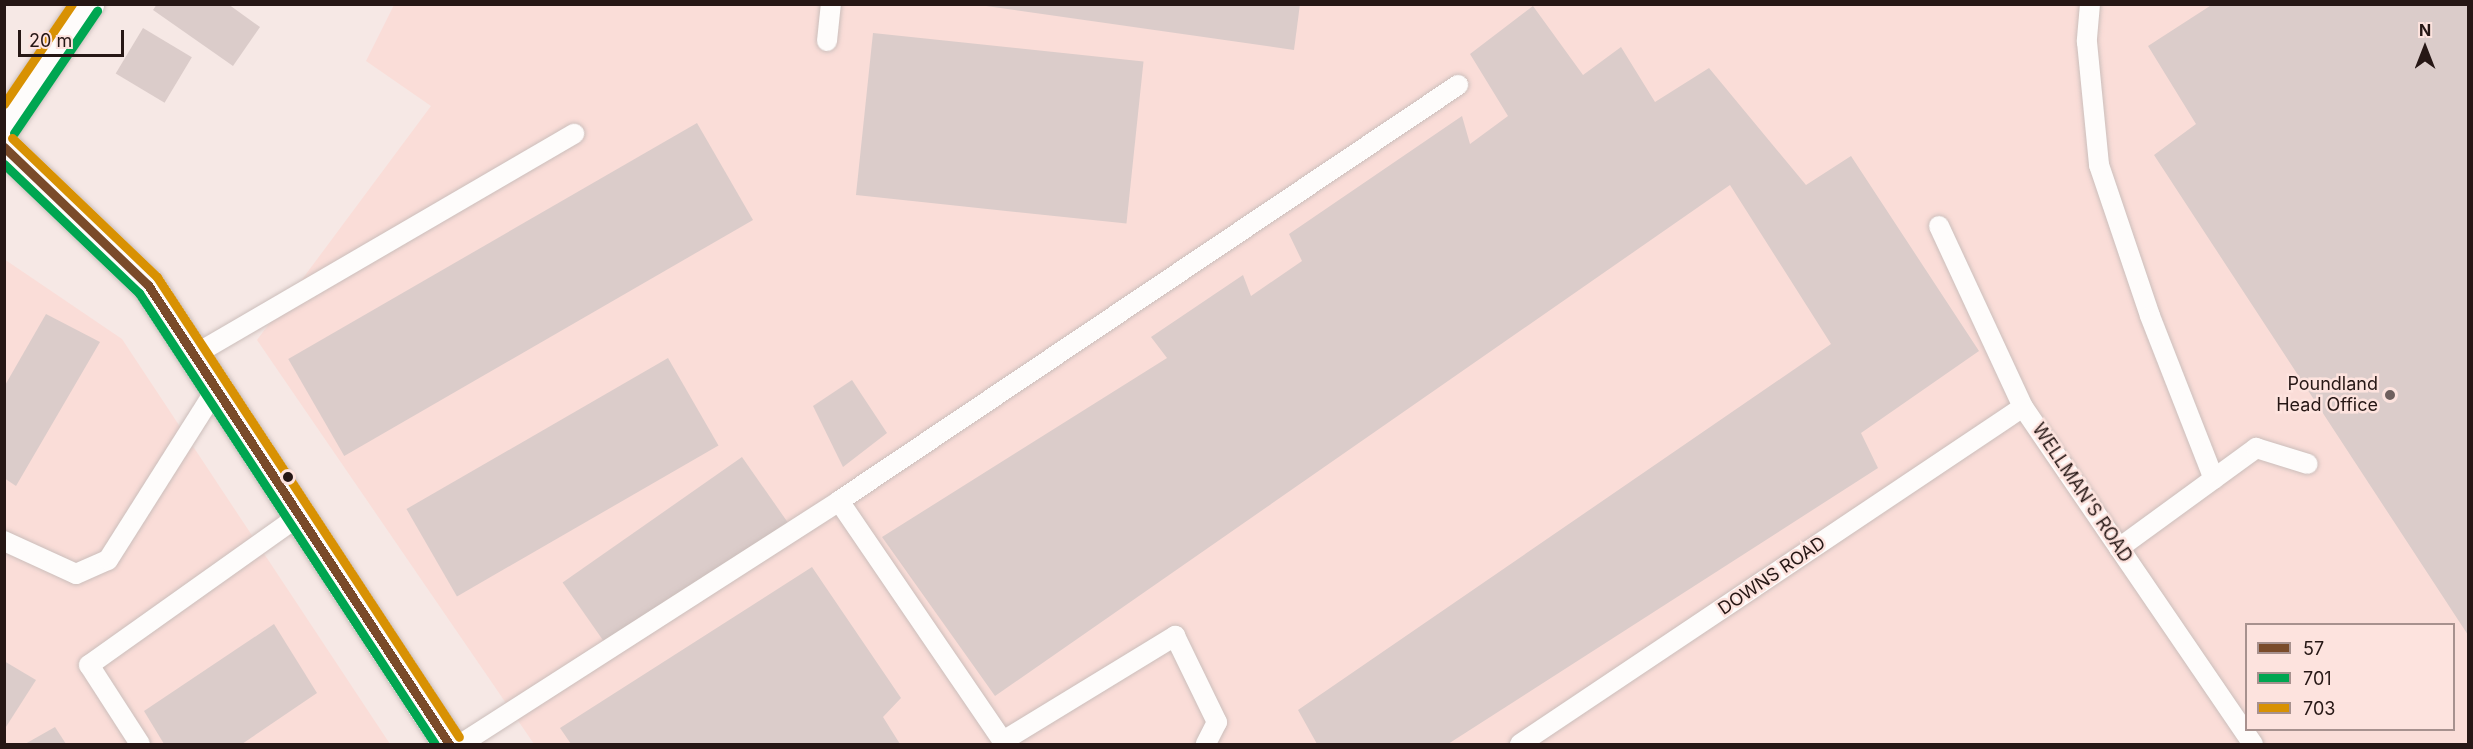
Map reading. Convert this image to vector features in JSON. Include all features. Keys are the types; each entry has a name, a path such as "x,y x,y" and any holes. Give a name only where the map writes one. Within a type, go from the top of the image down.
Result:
{"main road":[{"path":"4,126 87,4"},
{"path":"4,147 148,285 449,744"}],"lane":[{"path":"827,41 831,4"},
{"path":"2090,4 2087,42 2099,165 2150,316 2214,479"},
{"path":"461,744 839,501 1458,85"},
{"path":"194,355 574,134"},
{"name":"WELLMAN'S ROAD","path":"1939,226 2023,406 2253,744"},
{"path":"4,541 76,574 108,560 216,389"},
{"name":"DOWNS ROAD","path":"1520,744 2023,406"},
{"path":"2119,548 2256,448 2308,464"},
{"path":"839,501 1003,741 1175,636 1217,722 1206,744"},
{"path":"140,744 89,665 299,516"}],"shaded area":[{"path":"394,5 2468,5 2468,744 534,744 257,340 431,106 366,61"},
{"path":"4,259 122,339 390,744 5,744"}],"building":[{"path":"157,4 228,4 260,27 233,66 153,10"},
{"path":"972,4 1300,4 1294,50"},
{"name":"Poundland Head Office","path":"2213,4 2468,4 2468,635 2154,155 2196,124 2148,46"},
{"path":"1533,6 1583,75 1621,47 1655,102 1709,68 1806,185 1851,156 1979,351 1861,433 1878,468 1448,744 1317,744 1298,710 1831,344 1730,185 995,696 882,537 1167,358 1151,337 1243,275 1251,296 1302,261 1289,234 1462,116 1470,144 1508,116 1470,54"},
{"path":"143,28 192,57 165,103 116,73"},
{"path":"873,33 1144,61 1126,224 856,195"},
{"path":"697,123 753,220 344,456 288,359"},
{"path":"46,314 100,342 16,486 4,478 4,387"},
{"path":"668,358 718,445 457,596 406,509"},
{"path":"852,380 887,433 843,467 813,406"},
{"path":"742,457 791,527 612,653 563,583"},
{"path":"812,567 901,698 883,717 900,744 571,744 560,728"},
{"path":"274,624 317,693 242,744 164,744 144,711"},
{"path":"4,661 36,680 4,730"},
{"path":"55,727 66,744 25,744"}],"transit line":[{"name":"703","path":"4,104 72,4"},
{"name":"701","path":"14,133 97,11"},
{"name":"703","path":"12,138 157,277 459,737"},
{"name":"57","path":"4,147 148,285 449,744"},
{"name":"701","path":"4,164 139,293 435,744"}],"place":[{"name":"Poundland Head Office","path":"2390,395"}]}
